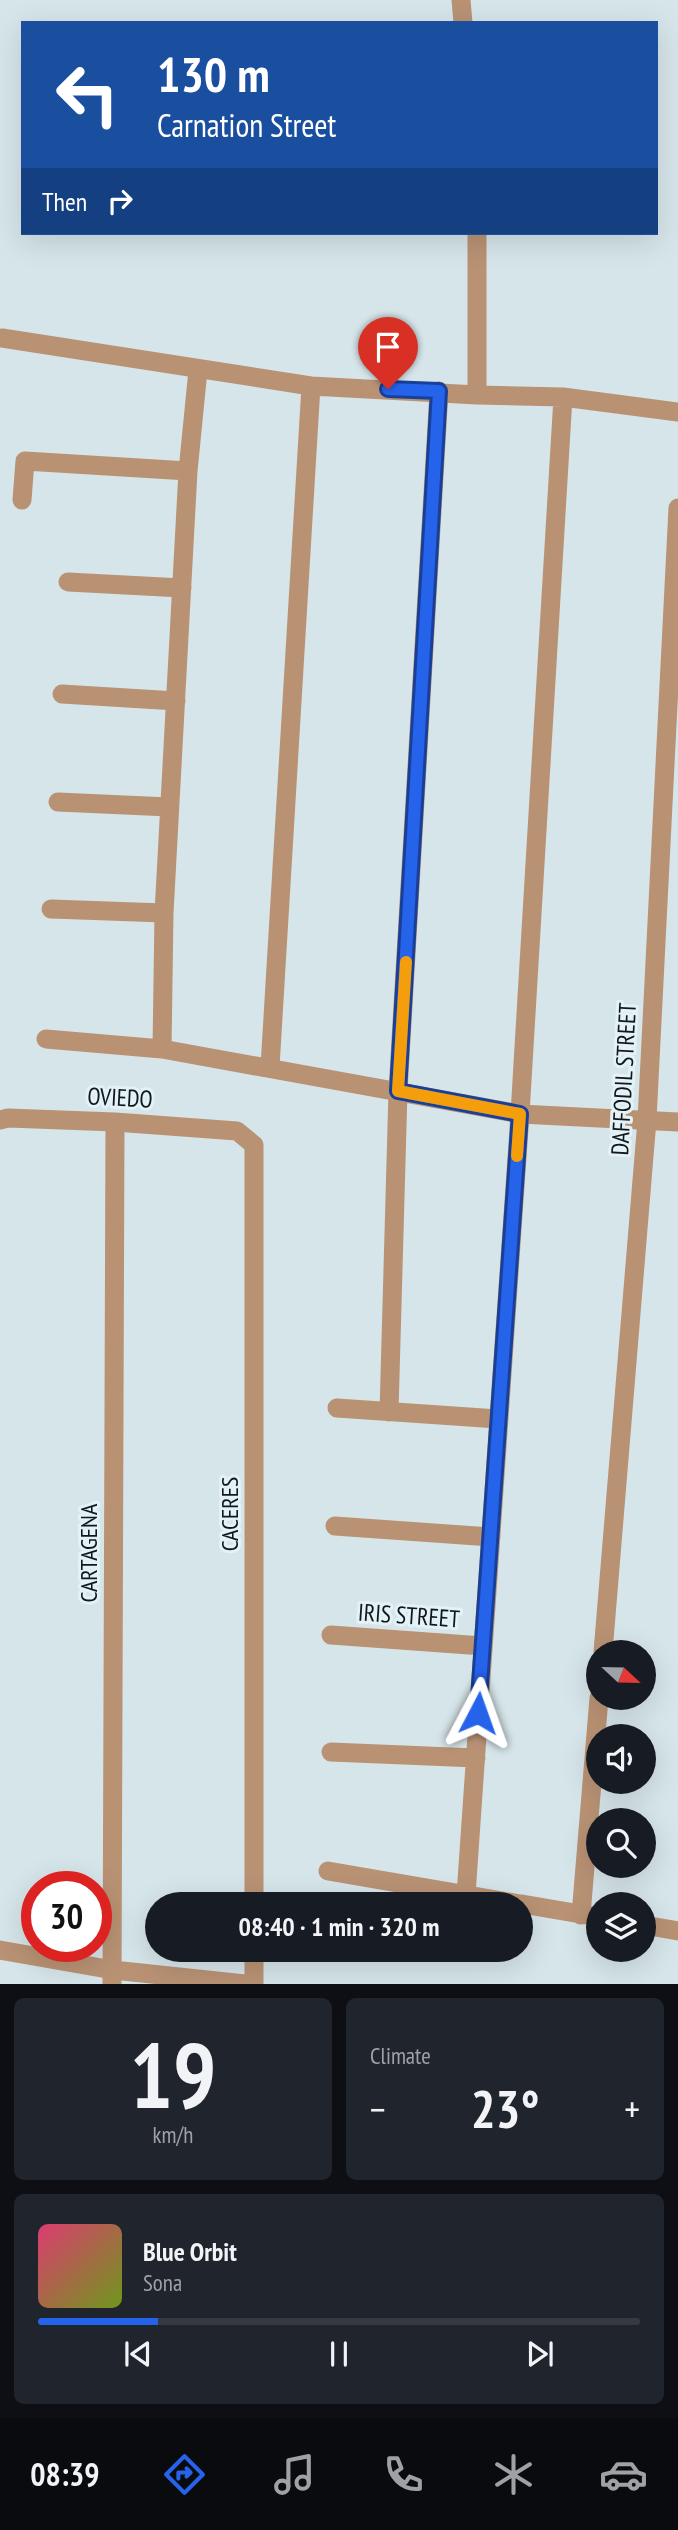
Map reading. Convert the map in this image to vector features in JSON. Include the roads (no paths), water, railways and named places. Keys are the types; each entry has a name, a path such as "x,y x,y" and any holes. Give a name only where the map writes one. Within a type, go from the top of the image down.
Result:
{"street":[{"path":"461,0 463,21"},
{"path":"477,235 477,395"},
{"path":"2,338 311,386 563,397 678,412"},
{"path":"162,1049 169,807 188,471 198,370"},
{"path":"270,1067 311,386"},
{"path":"389,1412 398,1091 439,391"},
{"path":"466,1892 520,1114 563,397"},
{"path":"22,500 25,461 188,471"},
{"name":"DAFFODIL STREET","path":"604,1640 647,1120 678,508"},
{"path":"68,582 182,588"},
{"path":"62,694 176,701"},
{"path":"58,802 169,807"},
{"path":"51,909 164,913"},
{"path":"46,1038 162,1049 520,1114 678,1122"},
{"name":"OVIEDO","path":"0,1120 8,1118 115,1122 237,1131"},
{"name":"CARTAGENA","path":"112,1977 115,1122"},
{"name":"CACERES","path":"237,1131 254,1145 254,1892"},
{"path":"337,1408 498,1419"},
{"path":"335,1526 491,1537"},
{"name":"IRIS STREET","path":"331,1635 483,1646"},
{"path":"591,1892 599,1710"},
{"path":"331,1752 476,1758"},
{"path":"328,1871 449,1892"},
{"path":"533,1906 586,1915"},
{"path":"656,1927 678,1931"},
{"path":"0,1950 112,1977 245,1984"},
{"path":"254,1962 254,1984"}]}
